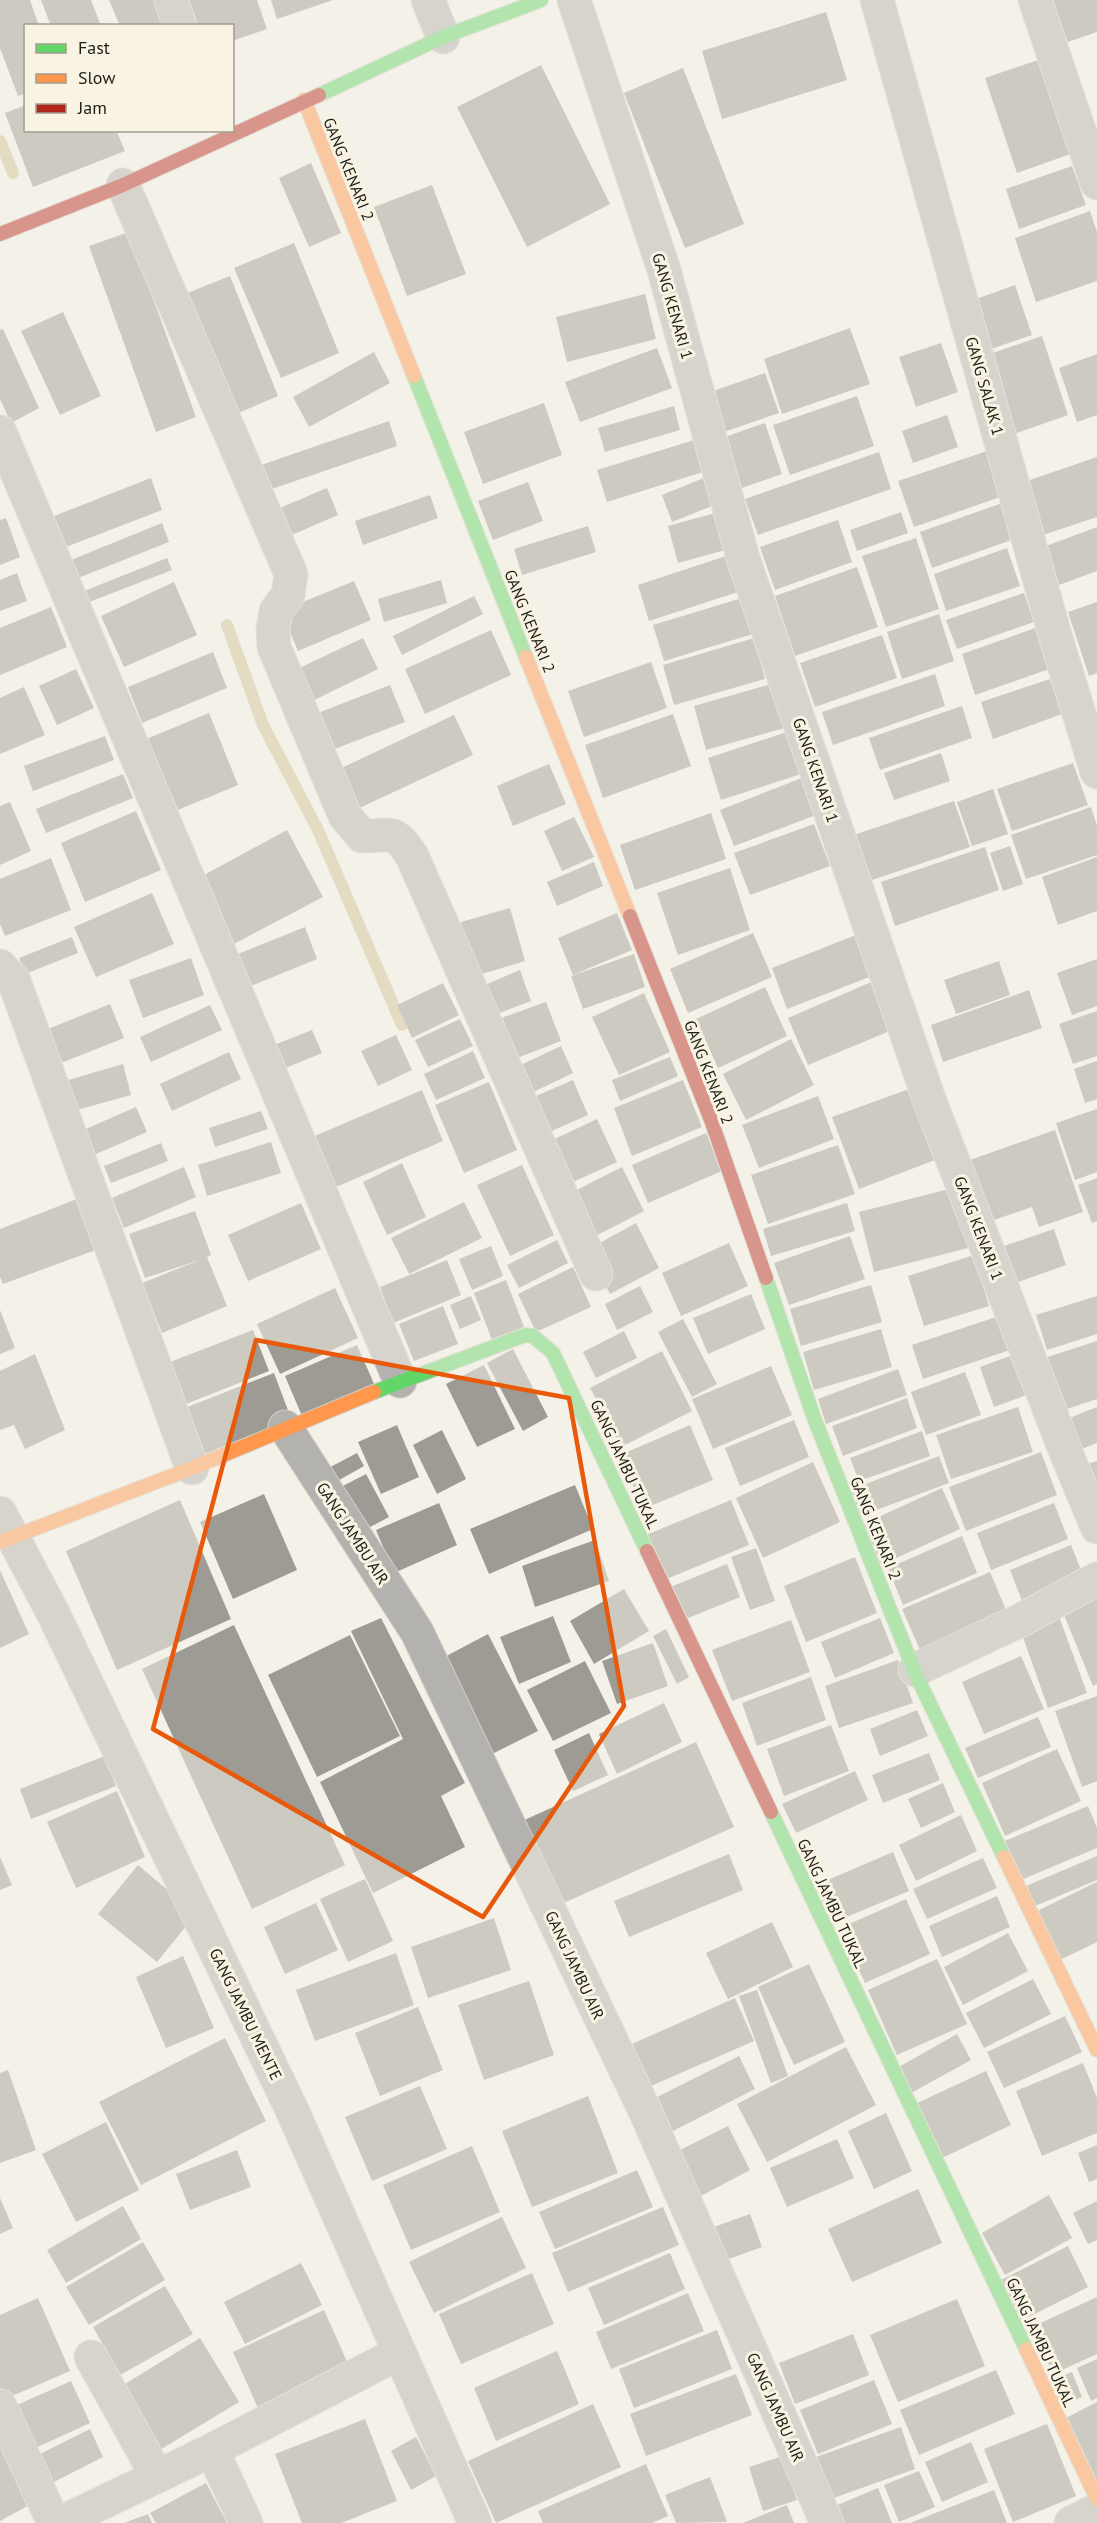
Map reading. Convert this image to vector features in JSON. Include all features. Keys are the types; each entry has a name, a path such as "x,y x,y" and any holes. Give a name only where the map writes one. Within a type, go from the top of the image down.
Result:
{"street":[{"path":"171,0 179,24"},
{"path":"428,0 442,37"},
{"path":"234,130 442,37 541,0"},
{"name":"GANG KENARI 1","path":"574,0 664,270 743,558 758,603 930,1100 1060,1440 1097,1527"},
{"name":"GANG SALAK 1","path":"877,0 1052,623 1097,772"},
{"path":"1035,0 1097,183"},
{"name":"GANG KENARI 2","path":"304,100 711,1120 814,1418 915,1670 1097,2050"},
{"path":"0,234 123,185 228,133"},
{"path":"123,185 291,574 288,595 276,611 273,629 274,647 345,816 362,836 393,834 401,839 412,856 596,1274"},
{"path":"0,432 400,1381 285,1427 192,1468 4,1531"},
{"path":"0,966 14,981 192,1468"},
{"name":"GANG JAMBU TUKAL","path":"400,1381 525,1335 533,1335 553,1353 597,1441 691,1646 1097,2499"},
{"name":"GANG JAMBU AIR","path":"285,1427 417,1632 645,2111 827,2523"},
{"name":"GANG JAMBU MENTE","path":"4,1531 53,1613 287,2099 475,2523"},
{"path":"915,1670 1019,1621 1097,1579"},
{"path":"60,2523 212,2450 399,2353"},
{"path":"91,2357 158,2476"},
{"path":"0,2406 54,2523"},
{"path":"212,2450 246,2523"},
{"path":"1071,2523 1097,2510"}],"highlighted area":[{"path":"256,1340 569,1398 624,1706 483,1917 153,1729"}],"building":[{"path":"0,0 30,0 38,24 24,24 24,94 18,96 0,48"},
{"path":"41,0 91,0 100,24 50,24"},
{"path":"109,0 155,0 165,24 119,24"},
{"path":"185,0 257,0 267,29 234,40 234,24 193,24"},
{"path":"271,0 333,0 277,19"},
{"path":"1051,0 1097,0 1097,32 1065,43"},
{"path":"826,12 847,80 722,119 702,51"},
{"path":"1047,57 1079,151 1017,173 985,78"},
{"path":"541,65 610,204 527,247 457,107"},
{"path":"683,68 744,224 685,248 624,93"},
{"path":"24,106 24,132 117,132 125,151 33,187 5,113"},
{"path":"311,163 341,233 309,247 279,178"},
{"path":"1072,166 1086,205 1019,229 1006,189"},
{"path":"432,185 466,274 407,296 374,207"},
{"path":"1090,211 1097,232 1097,281 1036,302 1015,238"},
{"path":"129,232 196,417 156,432 89,246"},
{"path":"294,243 339,353 281,378 234,268"},
{"path":"230,276 278,396 229,417 180,296"},
{"path":"1015,285 1032,335 982,352 965,303"},
{"path":"645,294 656,339 567,362 556,317"},
{"path":"63,312 101,396 60,415 21,331"},
{"path":"850,328 870,384 782,414 764,359"},
{"path":"3,329 39,408 11,423 0,399 0,330"},
{"path":"1042,336 1068,415 1008,436 981,357"},
{"path":"941,343 958,392 916,407 899,357"},
{"path":"657,348 672,388 580,422 565,382"},
{"path":"374,352 390,383 309,427 293,397"},
{"path":"1097,354 1097,415 1077,422 1059,368"},
{"path":"765,373 779,413 715,435 702,395"},
{"path":"857,396 874,446 790,475 773,425"},
{"path":"544,403 562,455 483,484 464,432"},
{"path":"674,406 680,430 605,452 598,428"},
{"path":"947,415 958,447 913,463 902,431"},
{"path":"389,421 397,446 269,490 261,465"},
{"path":"765,423 782,474 733,491 716,440"},
{"path":"694,440 703,472 607,502 597,470"},
{"path":"990,450 1006,495 914,527 898,481"},
{"path":"879,452 891,489 758,535 745,499"},
{"path":"1097,457 1097,517 1043,535 1024,482"},
{"path":"706,477 717,504 672,522 662,495"},
{"path":"151,478 162,510 66,547 54,516"},
{"path":"528,482 543,521 493,540 478,501"},
{"path":"327,488 338,515 287,537 275,510"},
{"path":"430,495 438,518 363,545 355,521"},
{"path":"1008,501 1020,537 932,568 920,532"},
{"path":"726,510 736,547 678,563 668,526"},
{"path":"901,512 908,533 857,551 850,530"},
{"path":"6,518 20,557 0,565 0,520"},
{"path":"838,520 852,562 775,590 760,547"},
{"path":"162,523 169,542 73,580 66,562"},
{"path":"588,526 596,552 522,575 514,549"},
{"path":"1097,527 1097,571 1059,585 1046,546"},
{"path":"916,538 939,609 886,627 862,556"},
{"path":"1007,548 1020,586 946,611 934,574"},
{"path":"732,554 744,590 649,621 638,585"},
{"path":"167,558 172,570 84,604 79,593"},
{"path":"857,567 878,627 795,656 775,596"},
{"path":"17,573 27,601 0,611 0,580"},
{"path":"441,580 447,603 384,622 378,599"},
{"path":"354,581 371,620 298,651 281,611"},
{"path":"174,582 197,635 124,667 101,616"},
{"path":"1024,593 1034,622 957,649 946,620"},
{"path":"474,596 483,614 402,655 393,636"},
{"path":"742,598 753,634 664,661 653,625"},
{"path":"1097,602 1097,673 1089,676 1068,612"},
{"path":"51,607 67,647 0,675 0,628"},
{"path":"939,614 954,661 902,679 887,632"},
{"path":"1041,626 1055,667 975,695 962,654"},
{"path":"491,630 511,675 425,714 405,669"},
{"path":"882,635 897,678 815,707 800,663"},
{"path":"363,638 378,669 310,702 295,670"},
{"path":"754,638 765,679 674,705 663,665"},
{"path":"213,652 227,688 142,723 128,687"},
{"path":"651,662 667,708 584,737 568,691"},
{"path":"76,669 94,708 57,725 39,686"},
{"path":"935,674 945,706 833,745 822,712"},
{"path":"1050,679 1062,714 993,739 981,702"},
{"path":"775,683 788,727 706,750 694,706"},
{"path":"390,685 405,722 324,753 310,716"},
{"path":"24,687 45,735 0,754 0,698"},
{"path":"962,706 972,738 880,770 869,738"},
{"path":"209,713 238,785 173,812 144,740"},
{"path":"673,714 691,766 603,798 585,745"},
{"path":"454,715 473,755 353,811 335,771"},
{"path":"790,731 804,773 721,800 708,758"},
{"path":"105,736 114,760 33,791 24,766"},
{"path":"941,753 950,781 894,800 884,773"},
{"path":"1073,763 1088,805 1012,831 997,789"},
{"path":"549,764 566,804 513,826 497,786"},
{"path":"123,774 133,798 46,833 36,809"},
{"path":"802,778 816,815 734,846 720,810"},
{"path":"993,789 1008,834 972,846 957,802"},
{"path":"954,801 970,847 863,883 848,837"},
{"path":"10,802 31,851 0,865 0,806"},
{"path":"1091,807 1097,826 1097,855 1026,879 1011,835"},
{"path":"136,811 161,870 85,902 61,843"},
{"path":"711,813 726,859 635,890 620,845"},
{"path":"574,817 594,857 562,871 544,831"},
{"path":"814,824 830,866 750,895 734,853"},
{"path":"287,830 323,897 228,947 193,881"},
{"path":"1010,846 1023,884 1003,891 990,853"},
{"path":"985,847 999,890 895,926 881,882"},
{"path":"1097,857 1097,911 1058,925 1042,877"},
{"path":"51,858 71,910 5,936 0,924 0,879"},
{"path":"594,862 603,886 557,906 547,882"},
{"path":"730,868 750,930 678,955 657,893"},
{"path":"152,893 174,944 96,977 74,927"},
{"path":"510,908 525,961 469,978 454,924"},
{"path":"617,913 632,950 573,975 558,938"},
{"path":"305,927 317,959 246,988 233,956"},
{"path":"753,933 772,977 688,1013 670,969"},
{"path":"856,935 872,976 787,1009 772,968"},
{"path":"72,937 78,953 25,974 19,958"},
{"path":"634,954 645,987 583,1009 571,976"},
{"path":"191,958 204,995 143,1018 129,980"},
{"path":"1097,959 1097,1006 1072,1015 1057,973"},
{"path":"999,961 1010,995 956,1014 944,980"},
{"path":"520,970 531,1001 484,1019 473,990"},
{"path":"876,980 897,1028 808,1065 788,1018"},
{"path":"443,983 459,1015 412,1038 397,1005"},
{"path":"765,987 787,1036 718,1068 696,1019"},
{"path":"1029,990 1042,1028 943,1062 931,1025"},
{"path":"644,993 670,1052 619,1075 592,1017"},
{"path":"546,1002 561,1041 504,1063 490,1022"},
{"path":"110,1004 124,1038 61,1063 48,1029"},
{"path":"210,1005 222,1030 151,1062 140,1037"},
{"path":"1097,1011 1097,1056 1073,1064 1059,1024"},
{"path":"460,1019 473,1046 428,1067 415,1040"},
{"path":"312,1030 322,1053 283,1069 274,1045"},
{"path":"396,1035 412,1070 378,1086 361,1051"},
{"path":"791,1039 814,1085 746,1120 723,1074"},
{"path":"561,1046 573,1073 523,1097 510,1070"},
{"path":"473,1051 485,1078 436,1100 424,1074"},
{"path":"229,1052 241,1079 172,1111 160,1084"},
{"path":"670,1057 678,1076 620,1101 612,1080"},
{"path":"1097,1061 1097,1099 1085,1103 1074,1069"},
{"path":"123,1064 131,1095 73,1111 65,1081"},
{"path":"573,1080 588,1115 538,1137 522,1102"},
{"path":"683,1080 702,1127 632,1156 614,1108"},
{"path":"489,1082 517,1150 464,1173 435,1105"},
{"path":"909,1089 935,1160 859,1189 832,1117"},
{"path":"422,1090 443,1141 329,1190 308,1139"},
{"path":"818,1096 834,1139 759,1168 742,1125"},
{"path":"136,1107 147,1132 82,1160 72,1135"},
{"path":"1097,1109 1097,1172 1075,1180 1056,1123"},
{"path":"261,1111 268,1129 215,1147 209,1128"},
{"path":"597,1119 617,1162 564,1186 544,1144"},
{"path":"1055,1130 1083,1212 1039,1227 1032,1207 991,1221 970,1160"},
{"path":"706,1133 722,1171 648,1203 632,1165"},
{"path":"271,1142 281,1173 207,1196 198,1165"},
{"path":"161,1143 168,1161 111,1183 104,1166"},
{"path":"838,1145 855,1194 768,1224 751,1175"},
{"path":"402,1163 426,1217 387,1235 363,1182"},
{"path":"522,1165 554,1235 510,1256 477,1185"},
{"path":"184,1167 196,1197 124,1228 112,1198"},
{"path":"622,1167 644,1211 588,1240 565,1196"},
{"path":"1097,1178 1097,1221 1092,1223 1078,1185"},
{"path":"957,1187 972,1247 874,1272 859,1212"},
{"path":"82,1197 101,1248 3,1284 0,1277 0,1229"},
{"path":"464,1202 482,1238 409,1274 391,1238"},
{"path":"301,1203 321,1249 248,1281 228,1235"},
{"path":"847,1203 855,1231 771,1256 763,1229"},
{"path":"195,1211 211,1255 207,1257 227,1306 162,1333 142,1283 200,1260 145,1278 129,1234"},
{"path":"636,1223 659,1268 610,1294 587,1250"},
{"path":"1054,1229 1066,1265 1007,1286 995,1249"},
{"path":"850,1236 865,1279 789,1305 774,1263"},
{"path":"557,1240 568,1263 519,1288 507,1265"},
{"path":"729,1243 748,1286 681,1316 662,1273"},
{"path":"491,1246 503,1276 472,1290 459,1259"},
{"path":"974,1255 989,1306 924,1326 908,1276"},
{"path":"447,1260 461,1295 393,1323 380,1287"},
{"path":"573,1267 591,1307 536,1332 518,1294"},
{"path":"506,1280 524,1327 492,1340 474,1293"},
{"path":"871,1285 882,1322 801,1346 790,1309"},
{"path":"640,1286 653,1312 617,1330 605,1304"},
{"path":"335,1288 358,1338 280,1374 257,1324"},
{"path":"751,1294 765,1329 708,1354 693,1318"},
{"path":"471,1296 481,1320 460,1329 450,1305"},
{"path":"1097,1296 1097,1334 1047,1350 1036,1315"},
{"path":"443,1306 458,1344 414,1361 399,1324"},
{"path":"0,1310 15,1348 0,1354"},
{"path":"999,1316 1010,1350 923,1379 912,1345"},
{"path":"683,1319 717,1384 692,1397 658,1332"},
{"path":"881,1329 892,1367 814,1390 803,1352"},
{"path":"253,1330 269,1371 181,1406 165,1364"},
{"path":"624,1331 637,1358 596,1378 583,1352"},
{"path":"1097,1341 1097,1399 1055,1413 1038,1360"},
{"path":"357,1345 375,1386 302,1416 285,1376"},
{"path":"513,1349 548,1417 523,1431 487,1363"},
{"path":"662,1351 692,1411 621,1447 590,1388"},
{"path":"1018,1353 1032,1393 994,1407 980,1367"},
{"path":"35,1354 65,1430 25,1449 14,1425 0,1430 0,1371"},
{"path":"484,1365 515,1429 477,1447 446,1384"},
{"path":"771,1366 792,1415 713,1449 692,1399"},
{"path":"898,1369 907,1395 826,1424 818,1399"},
{"path":"965,1372 981,1415 926,1435 911,1392"},
{"path":"274,1373 292,1421 198,1457 180,1410"},
{"path":"907,1398 917,1428 843,1456 832,1426"},
{"path":"1018,1407 1033,1452 951,1479 936,1435"},
{"path":"1097,1407 1097,1443 1069,1454 1057,1423"},
{"path":"794,1420 809,1457 740,1486 725,1448"},
{"path":"397,1425 419,1477 381,1494 358,1442"},
{"path":"690,1425 713,1480 643,1509 620,1455"},
{"path":"442,1430 466,1479 437,1494 413,1445"},
{"path":"922,1431 930,1456 859,1481 850,1458"},
{"path":"1041,1452 1057,1495 966,1531 949,1487"},
{"path":"357,1453 364,1466 327,1487 319,1473"},
{"path":"939,1456 949,1483 860,1516 850,1490"},
{"path":"1097,1461 1097,1501 1081,1466"},
{"path":"813,1462 840,1522 763,1558 736,1498"},
{"path":"366,1474 389,1517 361,1532 337,1489"},
{"path":"575,1485 593,1529 489,1574 470,1529"},
{"path":"942,1488 960,1529 881,1565 863,1524"},
{"path":"264,1494 297,1570 233,1599 200,1522"},
{"path":"180,1500 231,1619 117,1670 66,1551"},
{"path":"731,1500 749,1545 664,1580 646,1535"},
{"path":"439,1503 457,1545 394,1573 376,1530"},
{"path":"1054,1503 1068,1539 991,1570 977,1533"},
{"path":"962,1536 977,1573 903,1605 888,1568"},
{"path":"595,1540 609,1581 535,1607 522,1566"},
{"path":"1071,1545 1085,1580 1024,1606 1010,1570"},
{"path":"756,1548 775,1601 750,1610 731,1557"},
{"path":"855,1557 877,1613 806,1642 784,1586"},
{"path":"727,1564 740,1597 681,1621 668,1588"},
{"path":"0,1570 29,1634 0,1648"},
{"path":"990,1572 1011,1622 924,1659 902,1609"},
{"path":"624,1589 649,1631 594,1664 570,1621"},
{"path":"1097,1590 1097,1684 1093,1686 1060,1605"},
{"path":"1057,1611 1087,1693 1048,1708 1019,1626"},
{"path":"553,1616 571,1662 519,1684 500,1637"},
{"path":"381,1618 465,1783 441,1796 465,1847 373,1893 320,1782 403,1739 351,1631"},
{"path":"880,1618 894,1653 835,1678 821,1642"},
{"path":"791,1620 810,1672 732,1701 712,1650"},
{"path":"234,1625 345,1865 252,1909 142,1669"},
{"path":"666,1629 689,1677 677,1684 653,1636"},
{"path":"488,1634 538,1731 484,1758 435,1662"},
{"path":"350,1635 400,1736 317,1777 268,1675"},
{"path":"653,1643 668,1686 617,1704 602,1661"},
{"path":"1021,1656 1044,1709 984,1734 962,1682"},
{"path":"898,1660 913,1703 839,1728 825,1686"},
{"path":"585,1661 611,1713 553,1741 527,1690"},
{"path":"811,1677 826,1720 757,1746 742,1703"},
{"path":"1097,1696 1097,1781 1082,1787 1055,1711"},
{"path":"664,1703 682,1742 617,1774 599,1734"},
{"path":"917,1710 928,1736 880,1756 870,1729"},
{"path":"1038,1717 1051,1747 978,1778 965,1748"},
{"path":"831,1725 849,1771 784,1796 767,1749"},
{"path":"589,1733 608,1775 573,1791 554,1750"},
{"path":"696,1742 734,1827 557,1906 520,1822"},
{"path":"1057,1749 1081,1801 1005,1836 982,1783"},
{"path":"929,1753 940,1780 883,1803 872,1775"},
{"path":"105,1756 116,1786 31,1819 20,1789"},
{"path":"855,1771 868,1800 796,1833 782,1804"},
{"path":"943,1783 955,1812 921,1828 908,1799"},
{"path":"117,1791 145,1857 76,1888 47,1822"},
{"path":"1088,1806 1097,1828 1097,1848 1021,1880 1005,1841"},
{"path":"961,1815 977,1851 916,1881 899,1845"},
{"path":"893,1852 909,1891 832,1923 816,1885"},
{"path":"729,1854 743,1890 629,1937 614,1901"},
{"path":"1097,1856 1097,1880 1035,1906 1026,1886"},
{"path":"0,1857 12,1885 0,1890"},
{"path":"983,1858 997,1888 927,1919 913,1889"},
{"path":"138,1865 196,1914 157,1962 98,1914"},
{"path":"365,1879 393,1941 348,1962 320,1899"},
{"path":"1097,1882 1097,1942 1060,1960 1037,1911"},
{"path":"997,1896 1010,1927 942,1957 929,1926"},
{"path":"906,1899 930,1954 865,1983 840,1928"},
{"path":"316,1903 338,1950 285,1974 264,1927"},
{"path":"494,1918 511,1970 428,1998 411,1947"},
{"path":"772,1922 793,1967 728,1999 706,1953"},
{"path":"1008,1933 1028,1971 963,2005 944,1967"},
{"path":"396,1953 414,2005 315,2041 296,1990"},
{"path":"183,1956 214,2028 166,2048 136,1977"},
{"path":"937,1959 967,2024 897,2055 868,1990"},
{"path":"809,1964 845,2042 794,2065 758,1987"},
{"path":"1033,1979 1051,2014 984,2048 966,2013"},
{"path":"529,1981 554,2055 484,2080 458,2005"},
{"path":"757,1990 788,2076 771,2083 739,1996"},
{"path":"735,1998 754,2041 651,2086 632,2044"},
{"path":"418,2007 443,2070 380,2096 355,2033"},
{"path":"1065,2016 1082,2052 1004,2088 987,2052"},
{"path":"957,2034 971,2060 911,2093 897,2068"},
{"path":"225,2038 266,2121 141,2185 99,2102"},
{"path":"846,2047 876,2105 767,2162 737,2104"},
{"path":"739,2056 755,2089 673,2131 657,2097"},
{"path":"1083,2063 1097,2098 1097,2133 1042,2156 1016,2091"},
{"path":"8,2070 36,2150 0,2163 0,2073"},
{"path":"986,2071 1011,2125 940,2159 915,2104"},
{"path":"420,2086 447,2149 372,2181 345,2117"},
{"path":"588,2096 618,2173 532,2207 502,2131"},
{"path":"886,2113 912,2171 874,2189 848,2131"},
{"path":"106,2122 139,2190 76,2222 42,2154"},
{"path":"728,2126 750,2170 699,2197 676,2152"},
{"path":"837,2139 854,2178 787,2207 770,2168"},
{"path":"1097,2145 1097,2179 1089,2182 1078,2153"},
{"path":"472,2146 500,2212 411,2250 383,2185"},
{"path":"237,2150 251,2187 190,2210 176,2174"},
{"path":"637,2170 653,2207 555,2249 539,2212"},
{"path":"918,2189 942,2243 852,2282 828,2229"},
{"path":"1049,2195 1072,2238 1005,2275 982,2233"},
{"path":"0,2198 13,2228 0,2234"},
{"path":"1097,2201 1097,2240 1088,2244 1073,2213"},
{"path":"123,2206 141,2239 66,2283 47,2250"},
{"path":"663,2207 679,2245 568,2292 552,2253"},
{"path":"750,2214 762,2247 723,2261 711,2228"},
{"path":"502,2217 526,2268 434,2313 409,2262"},
{"path":"143,2242 165,2280 89,2325 66,2287"},
{"path":"1068,2246 1088,2287 1019,2322 999,2281"},
{"path":"670,2253 685,2289 604,2325 588,2288"},
{"path":"301,2263 322,2305 245,2344 224,2302"},
{"path":"532,2273 554,2324 461,2364 439,2314"},
{"path":"165,2286 193,2334 120,2375 93,2327"},
{"path":"688,2293 704,2331 611,2369 596,2332"},
{"path":"1097,2297 1097,2354 1053,2374 1032,2327"},
{"path":"38,2298 70,2371 5,2399 0,2387 0,2315"},
{"path":"957,2299 985,2366 898,2402 870,2335"},
{"path":"324,2310 349,2366 258,2408 233,2352"},
{"path":"717,2330 732,2369 634,2408 619,2369"},
{"path":"853,2334 869,2375 795,2404 779,2363"},
{"path":"200,2338 239,2402 158,2451 120,2387"},
{"path":"557,2351 579,2404 496,2441 474,2388"},
{"path":"1097,2359 1097,2398 1091,2401 1077,2368"},
{"path":"996,2370 1015,2414 919,2455 900,2410"},
{"path":"1072,2372 1082,2397 1058,2406 1048,2381"},
{"path":"736,2374 752,2415 646,2456 630,2414"},
{"path":"874,2380 892,2424 818,2454 800,2410"},
{"path":"71,2381 90,2423 29,2451 10,2408"},
{"path":"1097,2402 1097,2486 1064,2419"},
{"path":"593,2404 621,2467 496,2523 468,2461"},
{"path":"365,2419 397,2501 341,2523 302,2523 275,2454"},
{"path":"1047,2424 1076,2496 1013,2522 984,2449"},
{"path":"901,2427 915,2469 828,2500 813,2458"},
{"path":"90,2429 103,2457 48,2485 34,2457"},
{"path":"416,2437 436,2476 411,2490 391,2451"},
{"path":"971,2442 988,2482 942,2502 925,2462"},
{"path":"0,2443 33,2503 0,2521"},
{"path":"783,2456 797,2500 763,2511 749,2467"},
{"path":"646,2464 668,2516 652,2523 543,2523 538,2511"},
{"path":"919,2471 935,2507 899,2522 884,2485"},
{"path":"710,2477 727,2522 676,2523 665,2495"},
{"path":"206,2483 227,2523 156,2523 150,2513"},
{"path":"878,2488 892,2523 834,2523 828,2509"},
{"path":"994,2490 1007,2523 910,2523"},
{"path":"787,2505 794,2523 743,2523"},
{"path":"148,2514 152,2523 124,2523"}],"waterway":[{"path":"0,141 13,173"},
{"path":"227,625 263,725 318,830 402,1025"}],"traffic: fast":[{"path":"319,95 443,37 541,0"},
{"path":"414,376 526,657"},
{"path":"766,1278 814,1418 916,1675 1004,1857"},
{"path":"374,1392 525,1335 533,1336 553,1353 647,1551"},
{"path":"771,1812 1026,2349"}],"traffic: slow":[{"path":"304,100 414,376"},
{"path":"526,657 630,916"},
{"path":"0,1542 192,1468 374,1392"},
{"path":"1004,1857 1097,2050"},
{"path":"1026,2349 1097,2499"}],"traffic: jam":[{"path":"0,234 123,185 319,95"},
{"path":"630,916 711,1120 766,1278"},
{"path":"647,1551 771,1812"}]}
